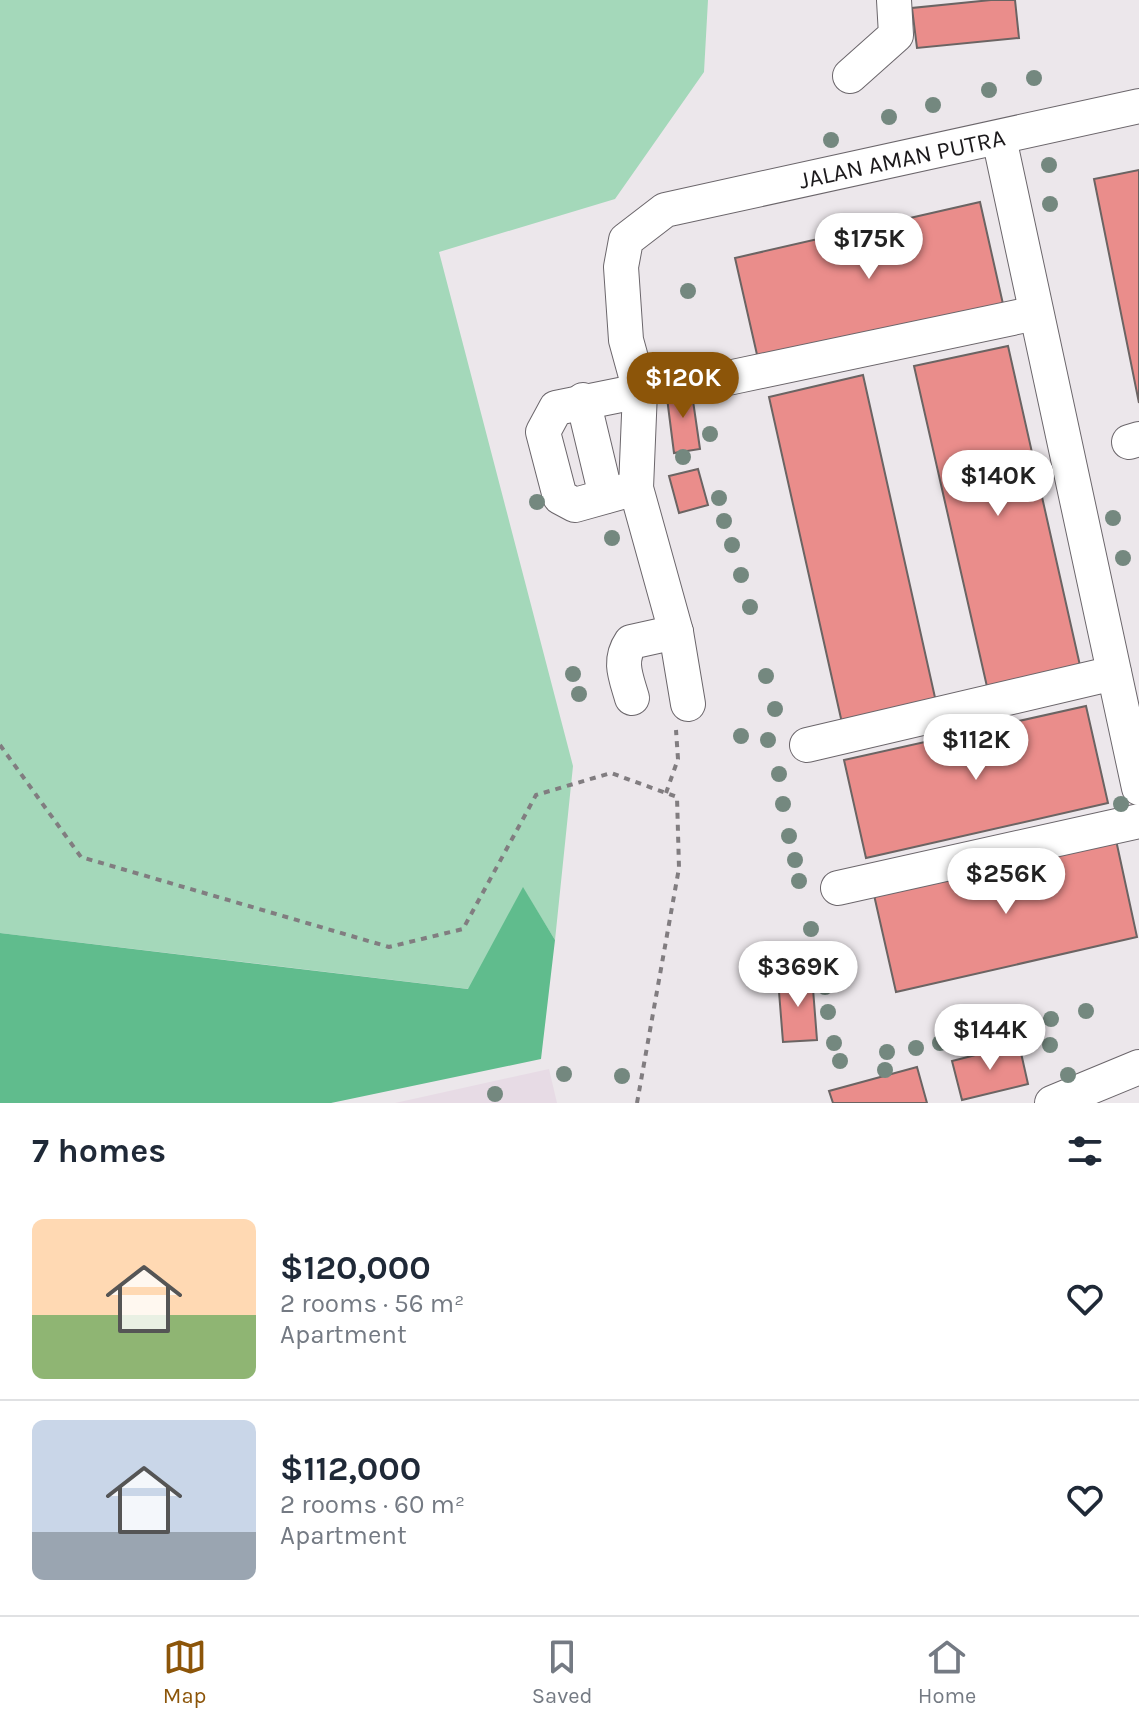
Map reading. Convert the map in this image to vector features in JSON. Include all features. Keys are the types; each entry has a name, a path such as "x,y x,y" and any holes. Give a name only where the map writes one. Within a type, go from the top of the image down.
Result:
{"street":[{"path":"850,76 896,35 894,0"},
{"name":"JALAN AMAN PUTRA","path":"640,391 626,340 621,267 626,240 665,210 1139,106"},
{"path":"999,138 1139,788"},
{"path":"728,378 1036,313"},
{"path":"640,391 621,492 575,505 560,497 543,432 556,408 583,400 640,391"},
{"path":"583,400 676,632 688,704"},
{"path":"632,698 622,663 631,642 676,632"},
{"path":"807,745 1114,673"},
{"path":"838,888 1139,821"},
{"path":"1052,1103 1139,1067"}],"path":[{"path":"666,793 678,759 676,722 688,704"},
{"path":"0,745 81,857 389,947 463,929 536,795 611,773 677,797 679,868 637,1103"}],"shaded area":[{"path":"549,1069 557,1103 395,1103"}],"green space":[{"path":"0,0 708,0 704,72 615,199 439,252 573,766 555,940 523,888 469,989 0,933"},
{"path":"523,887 555,940 541,1059 331,1103 0,1103 0,933 468,989"}],"building":[{"path":"1015,0 1019,38 917,48 912,8"},
{"path":"1139,170 1139,403 1094,179"},
{"path":"980,202 1003,304 758,359 735,258"},
{"path":"1008,346 1081,670 988,691 914,366"},
{"path":"863,375 936,702 842,723 769,397"},
{"path":"691,387 700,449 674,453 666,390"},
{"path":"698,469 708,505 679,513 669,476"},
{"path":"1086,706 1108,803 866,858 844,760"},
{"path":"1116,840 1137,937 896,992 874,895"},
{"path":"812,976 817,1040 783,1042 778,979"},
{"path":"1019,1044 1028,1084 962,1100 952,1061"},
{"path":"917,1067 927,1103 833,1103 829,1091"}]}
